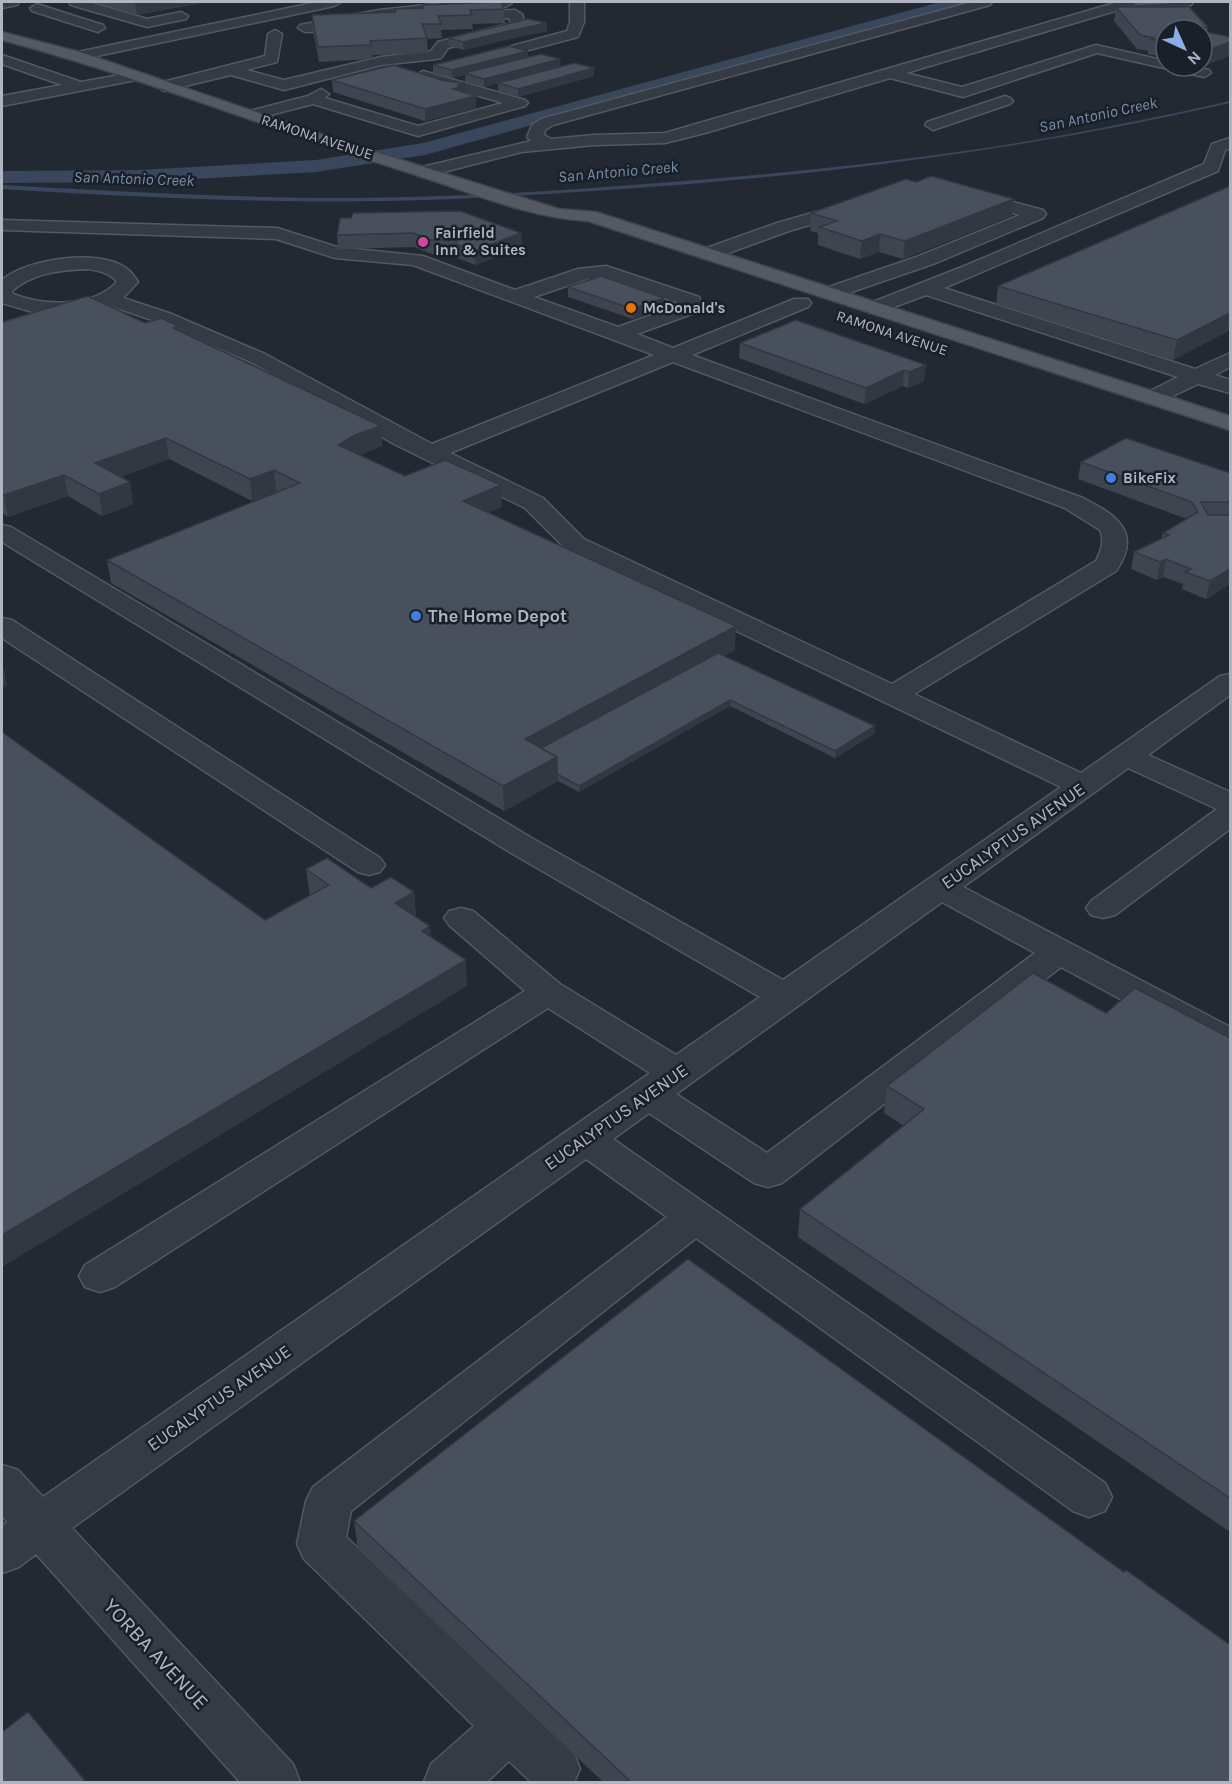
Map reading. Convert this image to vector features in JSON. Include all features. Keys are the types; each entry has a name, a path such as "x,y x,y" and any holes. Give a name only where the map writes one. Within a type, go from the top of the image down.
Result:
{"main road":[{"name":"RAMONA AVENUE","path":"2,24 43,38 78,57"},
{"name":"RAMONA AVENUE","path":"2,36 78,57 344,147 557,214 591,216 1230,423"},
{"name":"RAMONA AVENUE","path":"557,214 569,226 1062,390"},
{"path":"801,303 830,293"}],"street":[{"path":"2,4 12,2"},
{"path":"75,2 147,23"},
{"path":"78,57 242,20 336,2"},
{"path":"418,74 573,34 577,22 577,2"},
{"path":"547,144 535,138 538,128 547,122 985,2"},
{"path":"431,175 488,155 547,144 665,138 699,130 1131,2"},
{"path":"1105,9 1163,8 1186,2"},
{"path":"203,61 284,85 381,61 436,55 443,45 518,25 514,14 406,18 368,26 300,29 362,14 444,5 505,3"},
{"path":"37,8 102,29 147,23 198,12"},
{"path":"164,86 272,59 269,36 285,32 216,12"},
{"path":"1024,34 1154,62"},
{"path":"889,74 963,92 1096,49"},
{"path":"2,58 80,87"},
{"path":"1101,69 1134,58"},
{"path":"289,66 323,76"},
{"path":"251,115 313,99 328,88 395,72 418,74 520,103 418,131 313,99"},
{"path":"2,101 136,76"},
{"path":"933,124 1023,95"},
{"path":"875,308 1212,167 1218,147 1230,142"},
{"path":"830,293 926,260 1037,214 950,190"},
{"path":"708,254 783,227 866,202"},
{"path":"2,225 277,234 335,252 416,260 1074,502 1102,517 1115,534 1116,550 1107,566 893,695"},
{"path":"69,264 112,268 124,274 128,282 122,291 108,299 86,305 61,308 27,306 16,304 4,297 2,292 8,281 24,273 69,264"},
{"path":"2,269 24,273"},
{"path":"516,296 585,273 606,272 692,301 693,307 619,334"},
{"path":"925,288 1230,387"},
{"path":"108,299 162,317 258,358 431,453 534,502 564,536 575,544 1084,786"},
{"path":"431,453 801,303"},
{"path":"2,319 27,306"},
{"path":"1154,398 1230,359"},
{"path":"2,532 524,847 786,997"},
{"path":"2,626 369,865"},
{"name":"EUCALYPTUS AVENUE","path":"20,1539 1230,682"},
{"path":"1126,756 1230,803"},
{"path":"1103,908 1230,814"},
{"path":"940,888 1230,1042"},
{"path":"461,918 768,1173 1059,952"},
{"path":"100,1276 548,992"},
{"path":"585,1139 1089,1497"},
{"path":"554,1768 321,1544 329,1501 695,1217"},
{"name":"YORBA AVENUE","path":"2,1484 20,1539 274,1782"},
{"path":"450,1782 510,1726"}],"building":[{"path":"501,2 504,9 470,10 472,15 438,16 441,24 422,24 427,38 370,41 371,45 318,47 312,15 396,12 395,9 423,8 422,5"},
{"path":"1116,7 1189,7 1199,18 1154,18 1154,38 1140,35"},
{"path":"528,19 547,23 463,42 448,38"},
{"path":"1214,34 1230,37 1230,42 1214,48"},
{"path":"509,46 528,51 452,70 433,65"},
{"path":"541,54 560,59 484,79 464,73"},
{"path":"574,63 594,68 518,89 498,83"},
{"path":"393,65 445,81 465,83 453,89 476,96 425,109 332,80"},
{"path":"931,176 1014,199 905,241 880,234 862,241 819,227 837,221 811,213 906,179 916,182"},
{"path":"1230,186 1230,313 1177,340 998,286"},
{"path":"460,211 521,233 474,251 456,244 457,240 431,240 413,233 337,235 340,218 351,218 353,213"},
{"path":"601,276 664,298 633,309 568,287"},
{"path":"88,296 145,323 161,318 178,326 173,328 381,426 355,435 338,445 405,476 445,460 501,485 463,501 736,626 525,739 557,757 503,786 107,560 300,483 274,470 250,479 166,438 95,463 130,482 99,494 64,475 2,494 2,322"},
{"path":"796,320 926,365 909,372 904,370 866,388 740,343"},
{"path":"1126,438 1230,473 1230,502 1201,502 1208,515 1230,515 1230,569 1210,581 1185,572 1191,569 1166,559 1160,562 1134,552 1169,535 1163,533 1198,512 1192,502 1081,462"},
{"path":"718,653 875,726 835,751 730,700 579,786 557,774 557,757 541,748"},
{"path":"2,732 265,920 329,885 306,869 327,858 371,888 391,877 414,892 395,903 430,926 422,931 466,960 2,1235"},
{"path":"1033,973 1106,1013 1135,988 1230,1038 1230,1498 800,1209 924,1109 887,1086"},
{"path":"688,1259 1124,1572 1126,1570 1230,1645 1230,1782 627,1782 629,1780 354,1521"},
{"path":"28,1712 86,1782 2,1782 2,1732"}],"waterway":[{"path":"2,177 140,176 316,166 425,149 956,2"},
{"name":"San Antonio Creek","path":"2,187 188,196 343,199 476,196 609,188 799,173 944,156 1087,132 1230,102"}],"place":[{"name":"Fairfield Inn & Suites","path":"423,242"},
{"name":"McDonald's","path":"631,308"},
{"name":"BikeFix","path":"1111,478"},
{"name":"The Home Depot","path":"416,616"}]}
